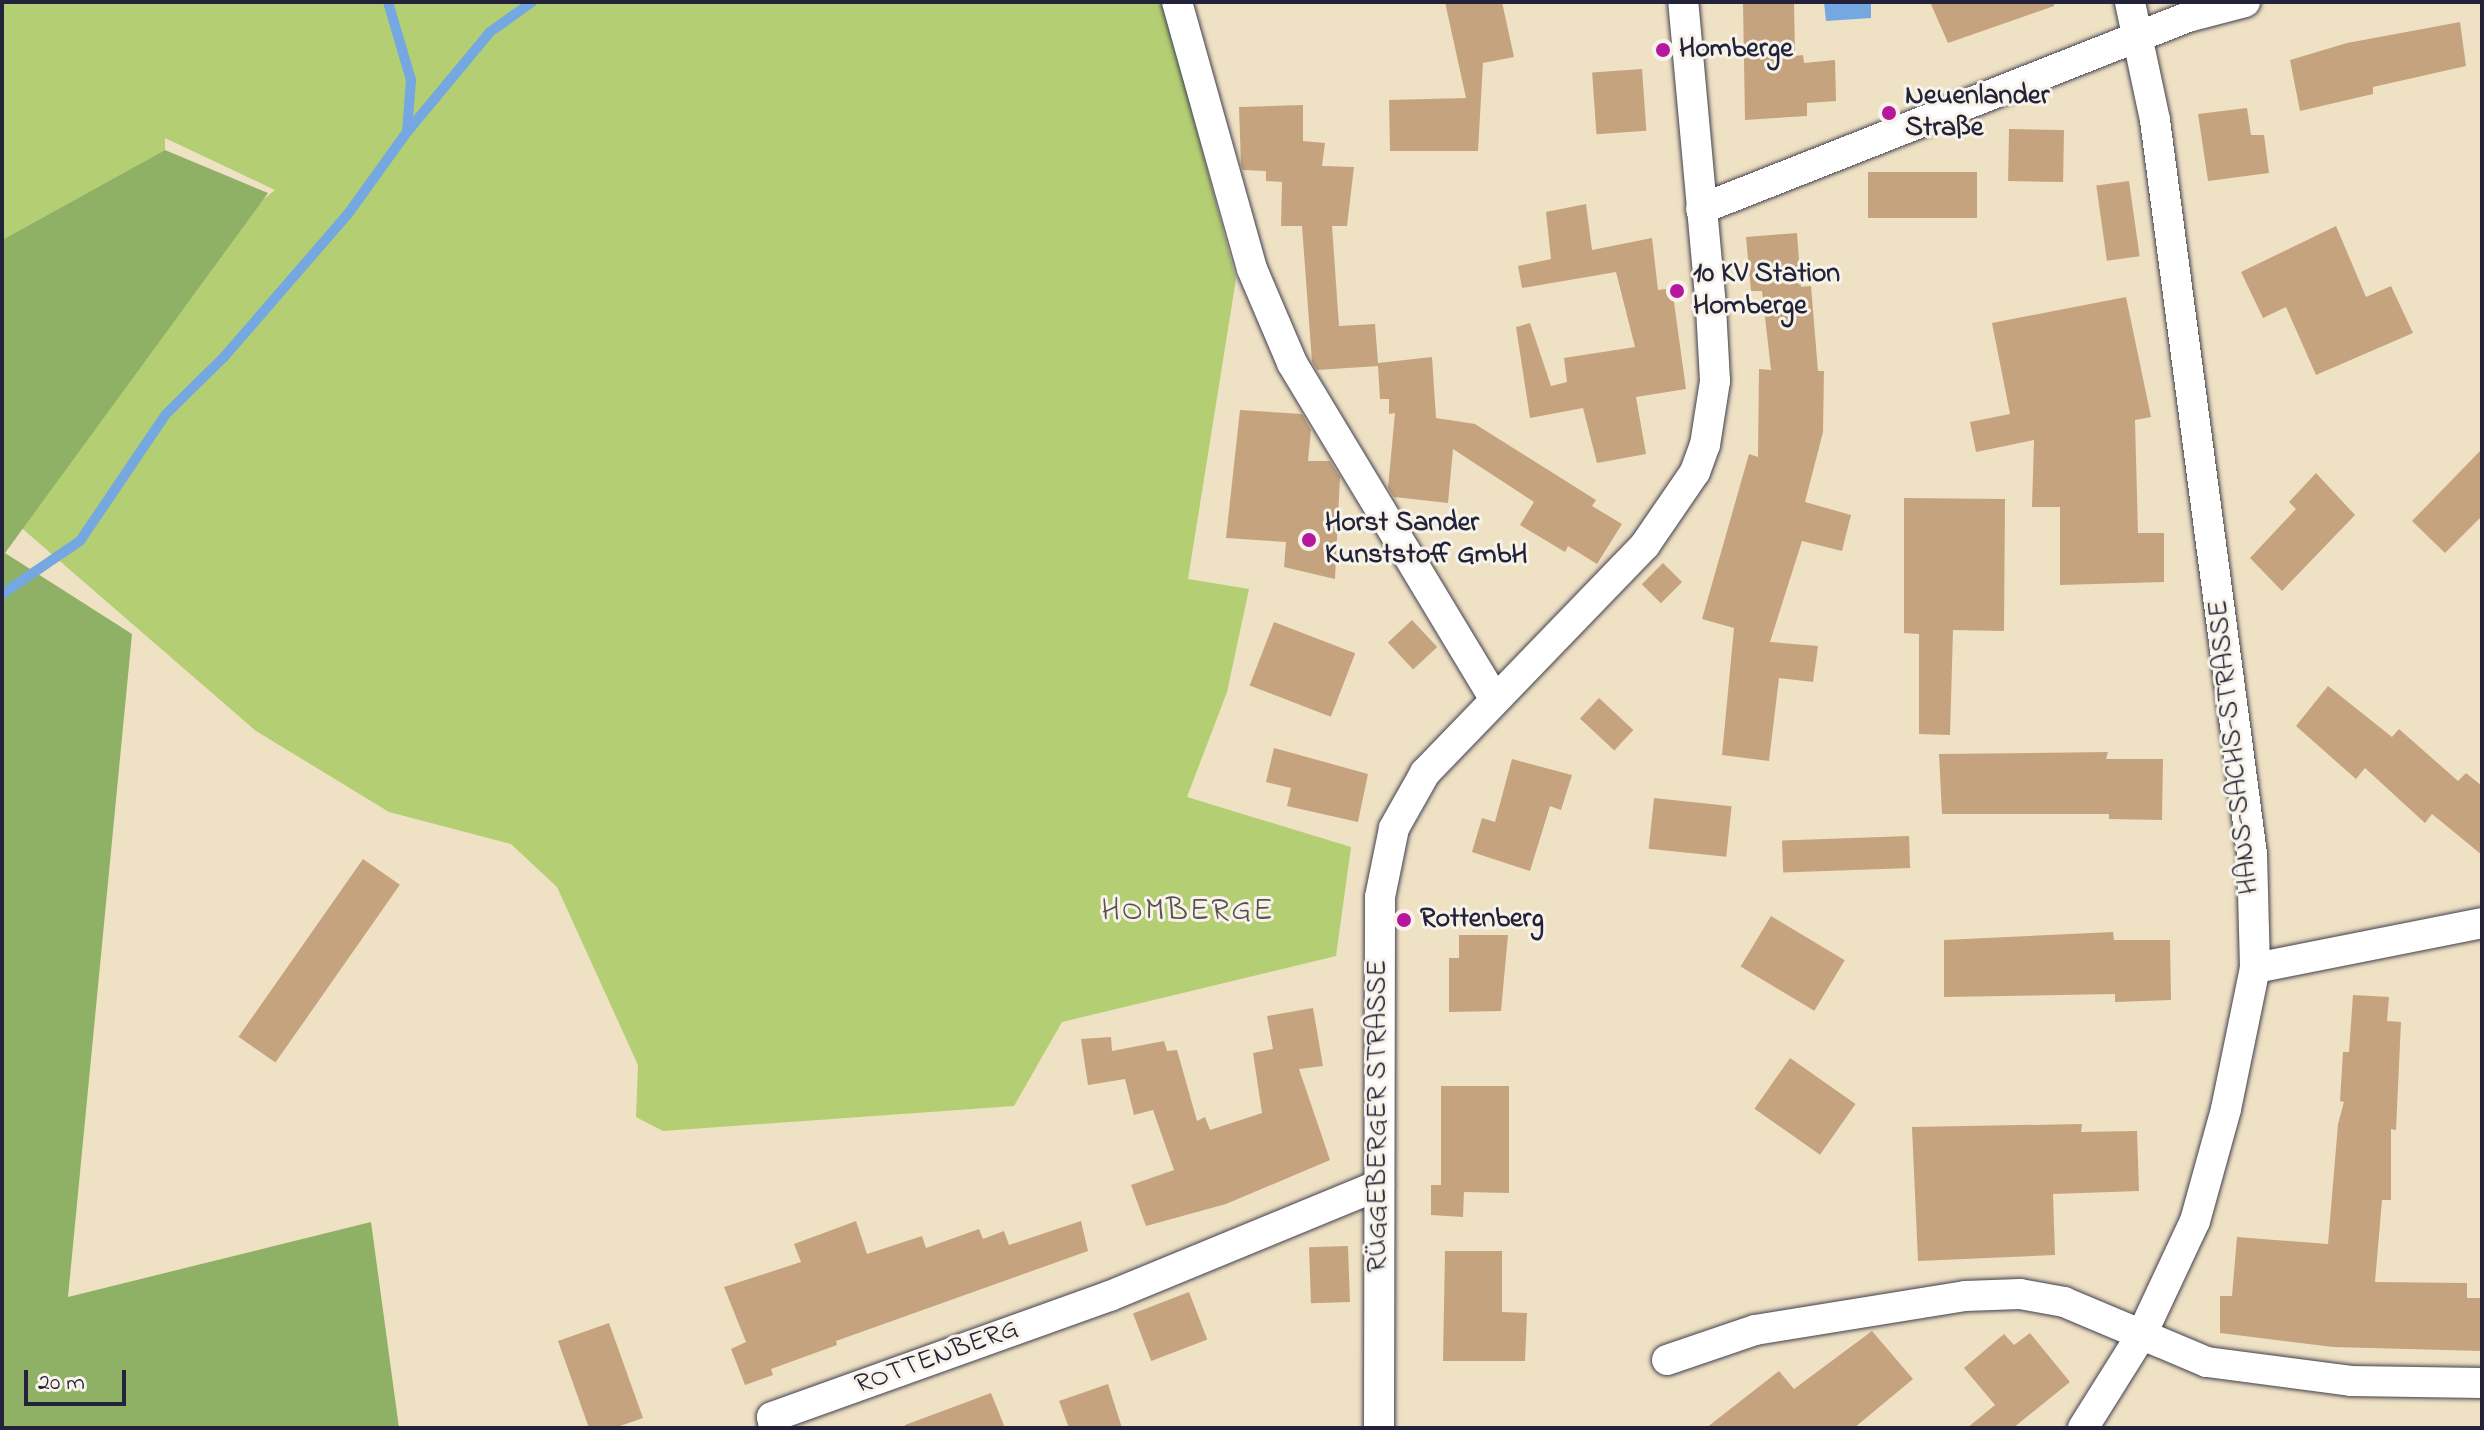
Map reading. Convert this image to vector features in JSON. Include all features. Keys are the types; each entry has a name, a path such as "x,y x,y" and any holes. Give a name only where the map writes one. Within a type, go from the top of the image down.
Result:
{"street":[{"path":"1177,2 1252,269 1292,363 1494,698"},
{"name":"RÜGGEBERGER STRASSE","path":"1379,1428 1380,897 1394,828 1425,773 1494,698 1645,545 1695,472 1705,445 1715,381 1683,2"},
{"name":"HANS-SACHS-STRASSE","path":"2083,1428 2142,1334 2195,1221 2226,1109 2255,968 2252,854 2140,35 2130,2"},
{"path":"1701,209 2140,35 2245,2"},
{"path":"2255,968 2482,923"},
{"name":"ROTTENBERG","path":"774,1428 772,1417 1110,1296 1379,1185"},
{"path":"1667,1360 1755,1330 1965,1296 2020,1294 2064,1302 2207,1362 2351,1381 2482,1383"}],"green space":[{"path":"2,2 1163,2 1236,279 1188,579 1249,589 1227,692 1187,797 1351,847 1336,956 1062,1022 1014,1106 663,1131 636,1117 638,1065 557,887 511,844 389,812 256,731 2,511 2,408 275,190 165,138 165,150 2,240"},
{"path":"165,150 268,193 5,553 132,634 68,1297 371,1222 399,1428 2,1428 2,240"}],"water":[{"path":"1824,2 1871,2 1871,18 1826,21"}],"building":[{"path":"1445,2 1502,2 1514,57 1483,63 1478,151 1390,151 1389,100 1466,98"},
{"path":"1743,2 1794,2 1795,56 1803,55 1804,63 1835,60 1836,101 1807,103 1807,116 1745,120"},
{"path":"1930,2 2054,2 2054,6 1948,43"},
{"path":"2460,22 2466,66 2373,87 2373,94 2300,111 2290,60 2347,43"},
{"path":"1642,69 1646,131 1596,134 1592,72"},
{"path":"1303,105 1303,141 1325,143 1322,166 1354,167 1347,226 1332,226 1339,326 1375,324 1378,363 1432,357 1436,418 1475,424 1596,500 1592,506 1622,524 1597,564 1568,546 1565,552 1520,525 1534,502 1453,449 1448,503 1394,497 1388,488 1395,413 1389,414 1389,399 1380,399 1378,366 1317,370 1312,362 1302,226 1281,226 1282,182 1266,181 1266,171 1243,170 1241,165 1239,107"},
{"path":"2247,108 2251,135 2264,135 2269,173 2208,181 2198,114"},
{"path":"2009,129 2064,130 2063,182 2008,181"},
{"path":"1868,172 1977,172 1977,218 1868,218"},
{"path":"2129,181 2140,256 2107,261 2096,186"},
{"path":"1586,204 1592,250 1652,238 1658,290 1672,288 1686,389 1636,397 1646,454 1597,463 1583,408 1530,418 1516,327 1530,323 1551,386 1567,382 1564,358 1635,347 1616,272 1522,288 1518,266 1551,259 1546,212"},
{"path":"2336,226 2366,297 2391,286 2413,333 2316,375 2286,307 2263,318 2241,272"},
{"path":"1797,233 1801,287 1811,286 1818,371 1824,371 1823,432 1805,502 1851,515 1842,551 1802,541 1770,642 1818,646 1813,682 1779,678 1769,761 1722,755 1734,628 1702,619 1749,454 1758,457 1759,369 1771,370 1762,291 1751,291 1746,237"},
{"path":"2126,297 2151,417 2135,420 2138,533 2164,533 2164,582 2060,585 2060,507 2032,507 2034,440 1976,452 1970,422 2010,414 1992,323"},
{"path":"1240,410 1302,414 1311,430 1308,461 1330,461 1340,477 1335,579 1284,567 1286,542 1226,538"},
{"path":"2482,449 2482,516 2445,553 2412,521"},
{"path":"2316,473 2355,515 2282,591 2250,558 2296,509 2289,502"},
{"path":"1904,498 2005,499 2004,631 1953,630 1950,735 1919,734 1919,634 1904,633"},
{"path":"1663,563 1682,582 1661,603 1642,584"},
{"path":"1412,620 1437,647 1413,670 1388,643"},
{"path":"1274,622 1355,653 1331,717 1250,685"},
{"path":"2328,686 2392,737 2399,729 2458,781 2466,773 2482,786 2482,855 2432,814 2425,823 2365,768 2356,779 2296,726"},
{"path":"1599,698 1633,730 1614,751 1580,718"},
{"path":"1274,748 1368,774 1358,822 1287,806 1291,788 1266,782"},
{"path":"2108,752 2106,759 2163,759 2162,820 2109,819 2109,814 1942,814 1939,754"},
{"path":"1512,759 1572,775 1561,810 1550,806 1530,871 1472,852 1482,818 1495,822"},
{"path":"1654,798 1732,806 1726,857 1649,849"},
{"path":"1909,836 1910,868 1783,872 1782,840"},
{"path":"363,859 400,885 275,1063 239,1037"},
{"path":"1771,916 1845,960 1814,1011 1741,967"},
{"path":"2113,932 2114,940 2170,940 2171,1000 2115,1002 2115,994 1944,997 1944,940"},
{"path":"1459,935 1508,935 1501,1011 1449,1012 1449,958 1459,958"},
{"path":"2353,995 2389,997 2387,1021 2401,1022 2396,1130 2391,1129 2391,1200 2382,1200 2375,1282 2467,1283 2467,1298 2482,1298 2482,1351 2333,1347 2220,1333 2220,1296 2232,1296 2237,1237 2328,1244 2338,1124 2344,1102 2340,1101 2343,1052 2349,1052"},
{"path":"1313,1008 1323,1066 1299,1069 1330,1160 1226,1204 1146,1226 1131,1185 1174,1170 1153,1110 1134,1115 1125,1079 1088,1085 1081,1039 1111,1037 1112,1051 1164,1041 1167,1051 1177,1050 1197,1121 1205,1117 1210,1130 1262,1113 1253,1053 1273,1049 1267,1016"},
{"path":"1790,1058 1856,1104 1820,1155 1754,1109"},
{"path":"1441,1086 1509,1086 1509,1193 1464,1192 1463,1217 1431,1215 1431,1185 1441,1185"},
{"path":"2082,1124 2081,1132 2137,1131 2139,1191 2053,1194 2055,1255 1918,1261 1912,1127"},
{"path":"856,1221 867,1254 922,1236 926,1248 979,1229 983,1239 1004,1231 1009,1245 1081,1221 1088,1251 836,1341 837,1345 771,1369 773,1375 745,1385 731,1349 746,1342 724,1287 801,1262 794,1244"},
{"path":"1348,1246 1350,1302 1311,1303 1309,1247"},
{"path":"1445,1251 1502,1251 1502,1312 1527,1313 1525,1361 1443,1361"},
{"path":"1189,1292 1207,1340 1151,1361 1133,1314"},
{"path":"609,1323 643,1418 614,1428 589,1428 558,1341"},
{"path":"1872,1331 1913,1379 1854,1428 1706,1428 1779,1371 1794,1389"},
{"path":"2030,1333 2070,1382 2013,1428 1967,1428 1995,1405 1964,1368 2004,1334 2014,1345"},
{"path":"1108,1384 1122,1428 1069,1428 1059,1401"},
{"path":"991,1393 1005,1428 905,1428 905,1425"}],"waterway":[{"path":"2,594 80,541 166,414 224,357 348,214 407,132 411,80 388,2"},
{"path":"407,132 490,32 532,2"}],"place":[{"name":"Homberge","path":"1663,50"},
{"name":"Neuenlander Straße","path":"1889,113"},
{"name":"10 KV Station Homberge","path":"1677,291"},
{"name":"Horst Sander Kunststoff GmbH","path":"1309,540"},
{"name":"Rottenberg","path":"1404,920"}],"district":[{"name":"HOMBERGE","path":"1188,912"}]}
